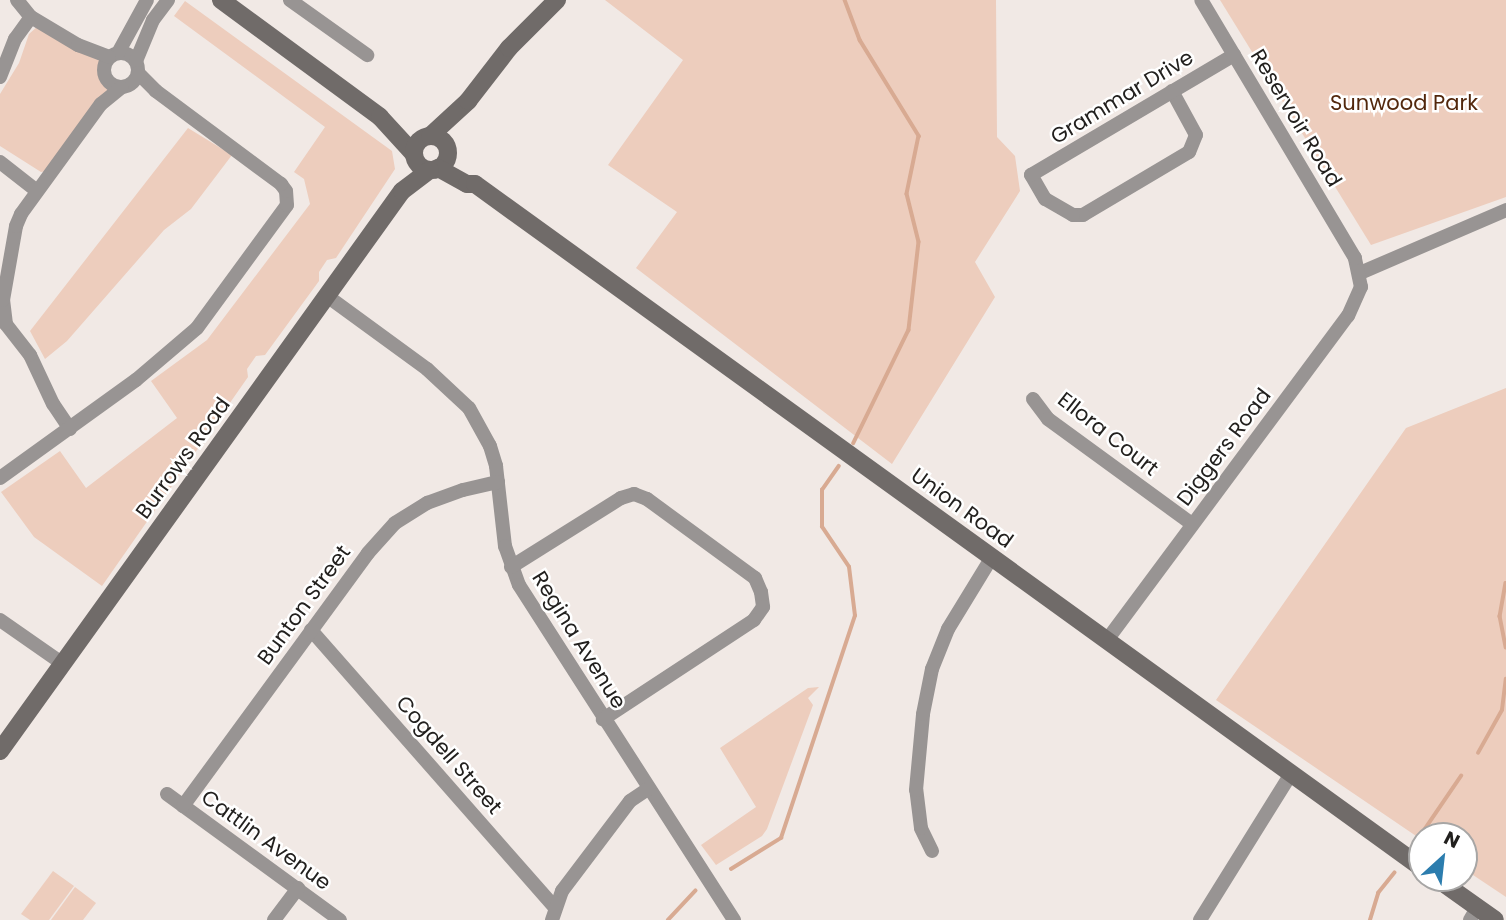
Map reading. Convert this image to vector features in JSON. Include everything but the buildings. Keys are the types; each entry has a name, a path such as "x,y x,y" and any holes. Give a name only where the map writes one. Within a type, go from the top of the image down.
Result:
{"main road":[{"name":"Union Road","path":"221,0 380,117 432,159 472,175 475,184 1408,858"},
{"name":"Burrows Road","path":"0,751 402,191 432,159 468,101 509,48 557,0"},
{"name":"Burrows Road","path":"427,136 468,101"},
{"name":"Union Road","path":"380,117 427,136 440,138 432,159"},
{"path":"1451,892 1474,914 1495,920"}],"street":[{"path":"0,478 136,380 198,328 287,205 286,191 281,184 156,91 31,17 18,0"},
{"path":"100,104 109,65 148,0"},
{"path":"70,429 53,404 30,355 6,324 2,313 16,226 37,191 100,104 131,77 153,20 168,0"},
{"path":"290,0 367,55"},
{"name":"Reservoir Road","path":"1201,0 1355,258 1360,273"},
{"path":"0,77 15,39 31,17"},
{"path":"109,65 128,54 131,77"},
{"name":"Grammar Drive","path":"1172,91 1196,135 1189,152 1083,215 1073,215 1045,198 1031,175 1172,91 1234,55"},
{"path":"0,162 37,191"},
{"path":"1360,273 1506,210"},
{"name":"Diggers Road","path":"1107,640 1348,316 1361,287 1360,273"},
{"name":"Regina Avenue","path":"327,296 428,369 469,408 490,446 511,567 530,603 603,719 734,920"},
{"name":"Ellora Court","path":"1033,399 1048,419 1192,524"},
{"name":"Bunton Street","path":"183,806 368,553 395,523 428,503 463,490 498,482"},
{"path":"511,567 621,498 634,494 647,499 755,578 761,592 762,607 754,620 603,719"},
{"path":"932,851 921,828 916,790 916,759 927,691 932,669 948,629 992,557"},
{"path":"0,620 63,664"},
{"name":"Cogdell Street","path":"311,630 553,914"},
{"path":"1200,920 1291,774"},
{"path":"553,914 562,891 622,811 648,789"},
{"name":"Cattlin Avenue","path":"167,794 340,920"},
{"path":"274,920 298,888"}],"green space":[{"path":"605,0 996,0 997,137 1015,156 1020,191 975,262 995,297 892,464 636,268 677,212 608,165 683,60"},
{"name":"Sunwood Park","path":"1220,0 1506,0 1506,197 1371,245"},
{"path":"185,1 392,151 395,169 336,258 327,260 319,272 319,281 265,355 256,356 247,369 248,377 102,586 34,537 1,492 60,451 86,488 177,418 151,381 207,340 310,204 304,179 294,172 325,127 174,16"},
{"path":"39,25 101,59 110,85 107,95 48,171 41,172 0,146 0,94 19,63 29,34"},
{"path":"188,128 232,155 191,209 164,230 67,341 45,359 30,331"},
{"path":"1506,388 1506,897 1478,878 1478,822 1408,822 1408,830 1216,700 1406,428"},
{"path":"819,687 808,698 813,705 767,829 762,836 716,865 701,845 756,807 720,748 808,688"},
{"path":"53,871 74,886 49,920 30,920 21,914"},
{"path":"75,887 96,903 83,920 51,920"}],"waterway":[{"path":"845,0 860,40 919,136 907,194 919,242 909,330 854,443"},
{"path":"731,869 781,838 855,616 849,567 822,527 822,490 839,466"},
{"path":"1506,583 1500,616 1506,647"},
{"path":"1478,753 1502,710 1506,679"},
{"path":"1430,822 1461,776"},
{"path":"1370,920 1378,893 1394,873"},
{"path":"668,920 695,891"}]}
